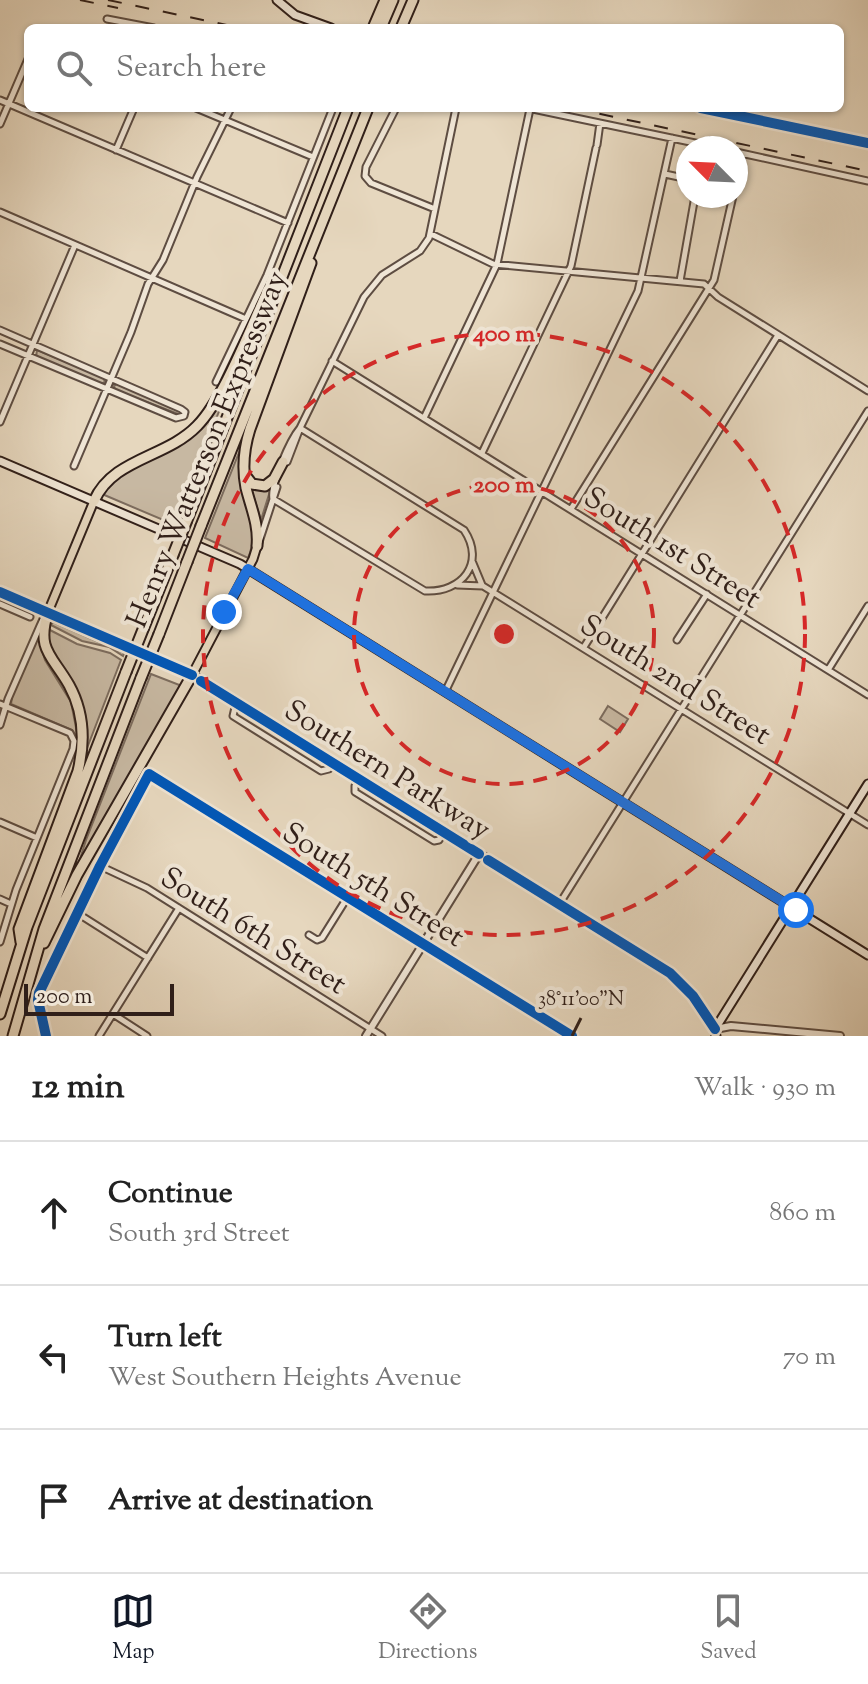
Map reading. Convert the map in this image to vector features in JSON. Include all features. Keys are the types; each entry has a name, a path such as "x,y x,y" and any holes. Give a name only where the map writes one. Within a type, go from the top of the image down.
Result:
{"highway":[{"path":"375,24 385,0"},
{"path":"383,24 393,0"},
{"path":"403,24 413,0"},
{"name":"Henry Watterson Expressway","path":"0,1014 22,944 126,672 346,112"},
{"name":"Henry Watterson Expressway","path":"13,1036 66,869 366,112"},
{"path":"257,546 257,527 244,474 244,457 250,429 307,279 319,231"},
{"path":"94,501 113,474 175,444 203,420 221,390 269,288 283,276"},
{"path":"244,474 252,484 265,486 274,479 283,462"},
{"path":"22,944 19,929 78,771 82,747 82,723 75,698 51,660 44,642 43,628 48,612"},
{"path":"35,960 70,887 192,675"}],"main road":[{"path":"277,0 295,15 320,24"},
{"path":"720,112 868,143"},
{"path":"0,461 248,569 868,955"},
{"path":"48,612 94,501"},
{"path":"192,675 257,546"},
{"name":"Southern Parkway","path":"0,592 192,675 676,978 693,996 716,1032"},
{"path":"716,1032 868,784"}],"street":[{"path":"107,19 133,24"},
{"path":"0,124 24,68"},
{"path":"0,100 24,110"},
{"path":"28,112 288,223"},
{"path":"116,150 132,112"},
{"path":"205,112 313,157"},
{"path":"74,466 152,278 229,112"},
{"path":"216,382 288,223 331,112"},
{"path":"394,112 366,167 365,176 371,183 435,209"},
{"path":"257,546 300,428 372,285 390,268 423,248 431,234 455,112"},
{"path":"424,418 497,264 527,112"},
{"path":"547,112 676,139"},
{"path":"482,453 569,272 600,123"},
{"path":"446,690 638,291 672,138"},
{"path":"748,155 868,181"},
{"path":"665,174 676,176"},
{"path":"680,281 693,208"},
{"path":"571,509 710,288 717,272 730,208"},
{"path":"0,212 246,319"},
{"path":"431,234 490,263 704,284 718,297 868,391"},
{"path":"0,422 75,245"},
{"path":"0,330 181,409 185,412 184,416 176,418 0,344"},
{"path":"584,647 778,335"},
{"name":"South 1st Street","path":"332,361 868,695"},
{"path":"560,903 868,411"},
{"path":"273,499 271,494 283,462 294,434 300,428"},
{"path":"300,428 457,525 469,539 475,572 483,586"},
{"name":"South 2nd Street","path":"277,487 290,508"},
{"name":"South 2nd Street","path":"273,499 425,591 441,591 457,585 483,586 493,591 868,825"},
{"path":"457,585 466,574 471,558"},
{"path":"677,640 707,594"},
{"path":"0,604 30,617"},
{"path":"828,670 868,606"},
{"path":"0,725 3,705 48,612"},
{"path":"236,703 233,716 291,753 321,771 329,769 332,763"},
{"path":"0,942 11,904 74,741 70,733 3,705"},
{"name":"South 5th Street","path":"100,866 149,774 572,1036"},
{"path":"359,779 355,792 422,834 435,841 444,831"},
{"path":"0,822 37,838"},
{"path":"366,1036 479,854"},
{"path":"46,1036 38,1000 41,988 100,866"},
{"name":"South 6th Street","path":"100,866 130,879 179,908 382,1036"},
{"path":"309,935 317,940 322,938 347,898"},
{"path":"0,899 11,904"},
{"path":"99,1036 179,908"},
{"path":"77,913 148,958"},
{"path":"113,1014 147,1036"},
{"path":"709,1036 731,1026 840,1036"}],"shaded area":[{"path":"37,350 103,377 105,382 101,384 36,357"},
{"path":"235,370 175,525 102,494 114,478 183,442"},
{"path":"117,384 181,411 181,415 115,390"},
{"path":"242,445 253,518 252,547 248,558 205,538"},
{"path":"251,488 271,488 261,520"},
{"path":"53,622 124,653 123,656 109,647 82,641 51,625"},
{"path":"48,629 77,644 110,653 121,660 84,756 85,730 49,645"},
{"path":"38,636 45,660 71,702 78,738 72,730 11,704 13,691"},
{"path":"151,674 182,686 79,862 86,840"},
{"path":"608,706 628,719 620,732 600,719"}],"railway":[{"path":"80,0 118,8"},
{"path":"108,0 222,24"},
{"path":"591,112 868,171"}],"cycle path":[{"path":"720,112 868,143"},
{"path":"0,592 192,675"},
{"path":"201,681 479,854"},
{"path":"46,1036 39,993 100,866 149,774 572,1036"},
{"path":"488,860 670,973 693,996 715,1029"}],"route":[{"path":"224,612 248,569 796,910"}]}
